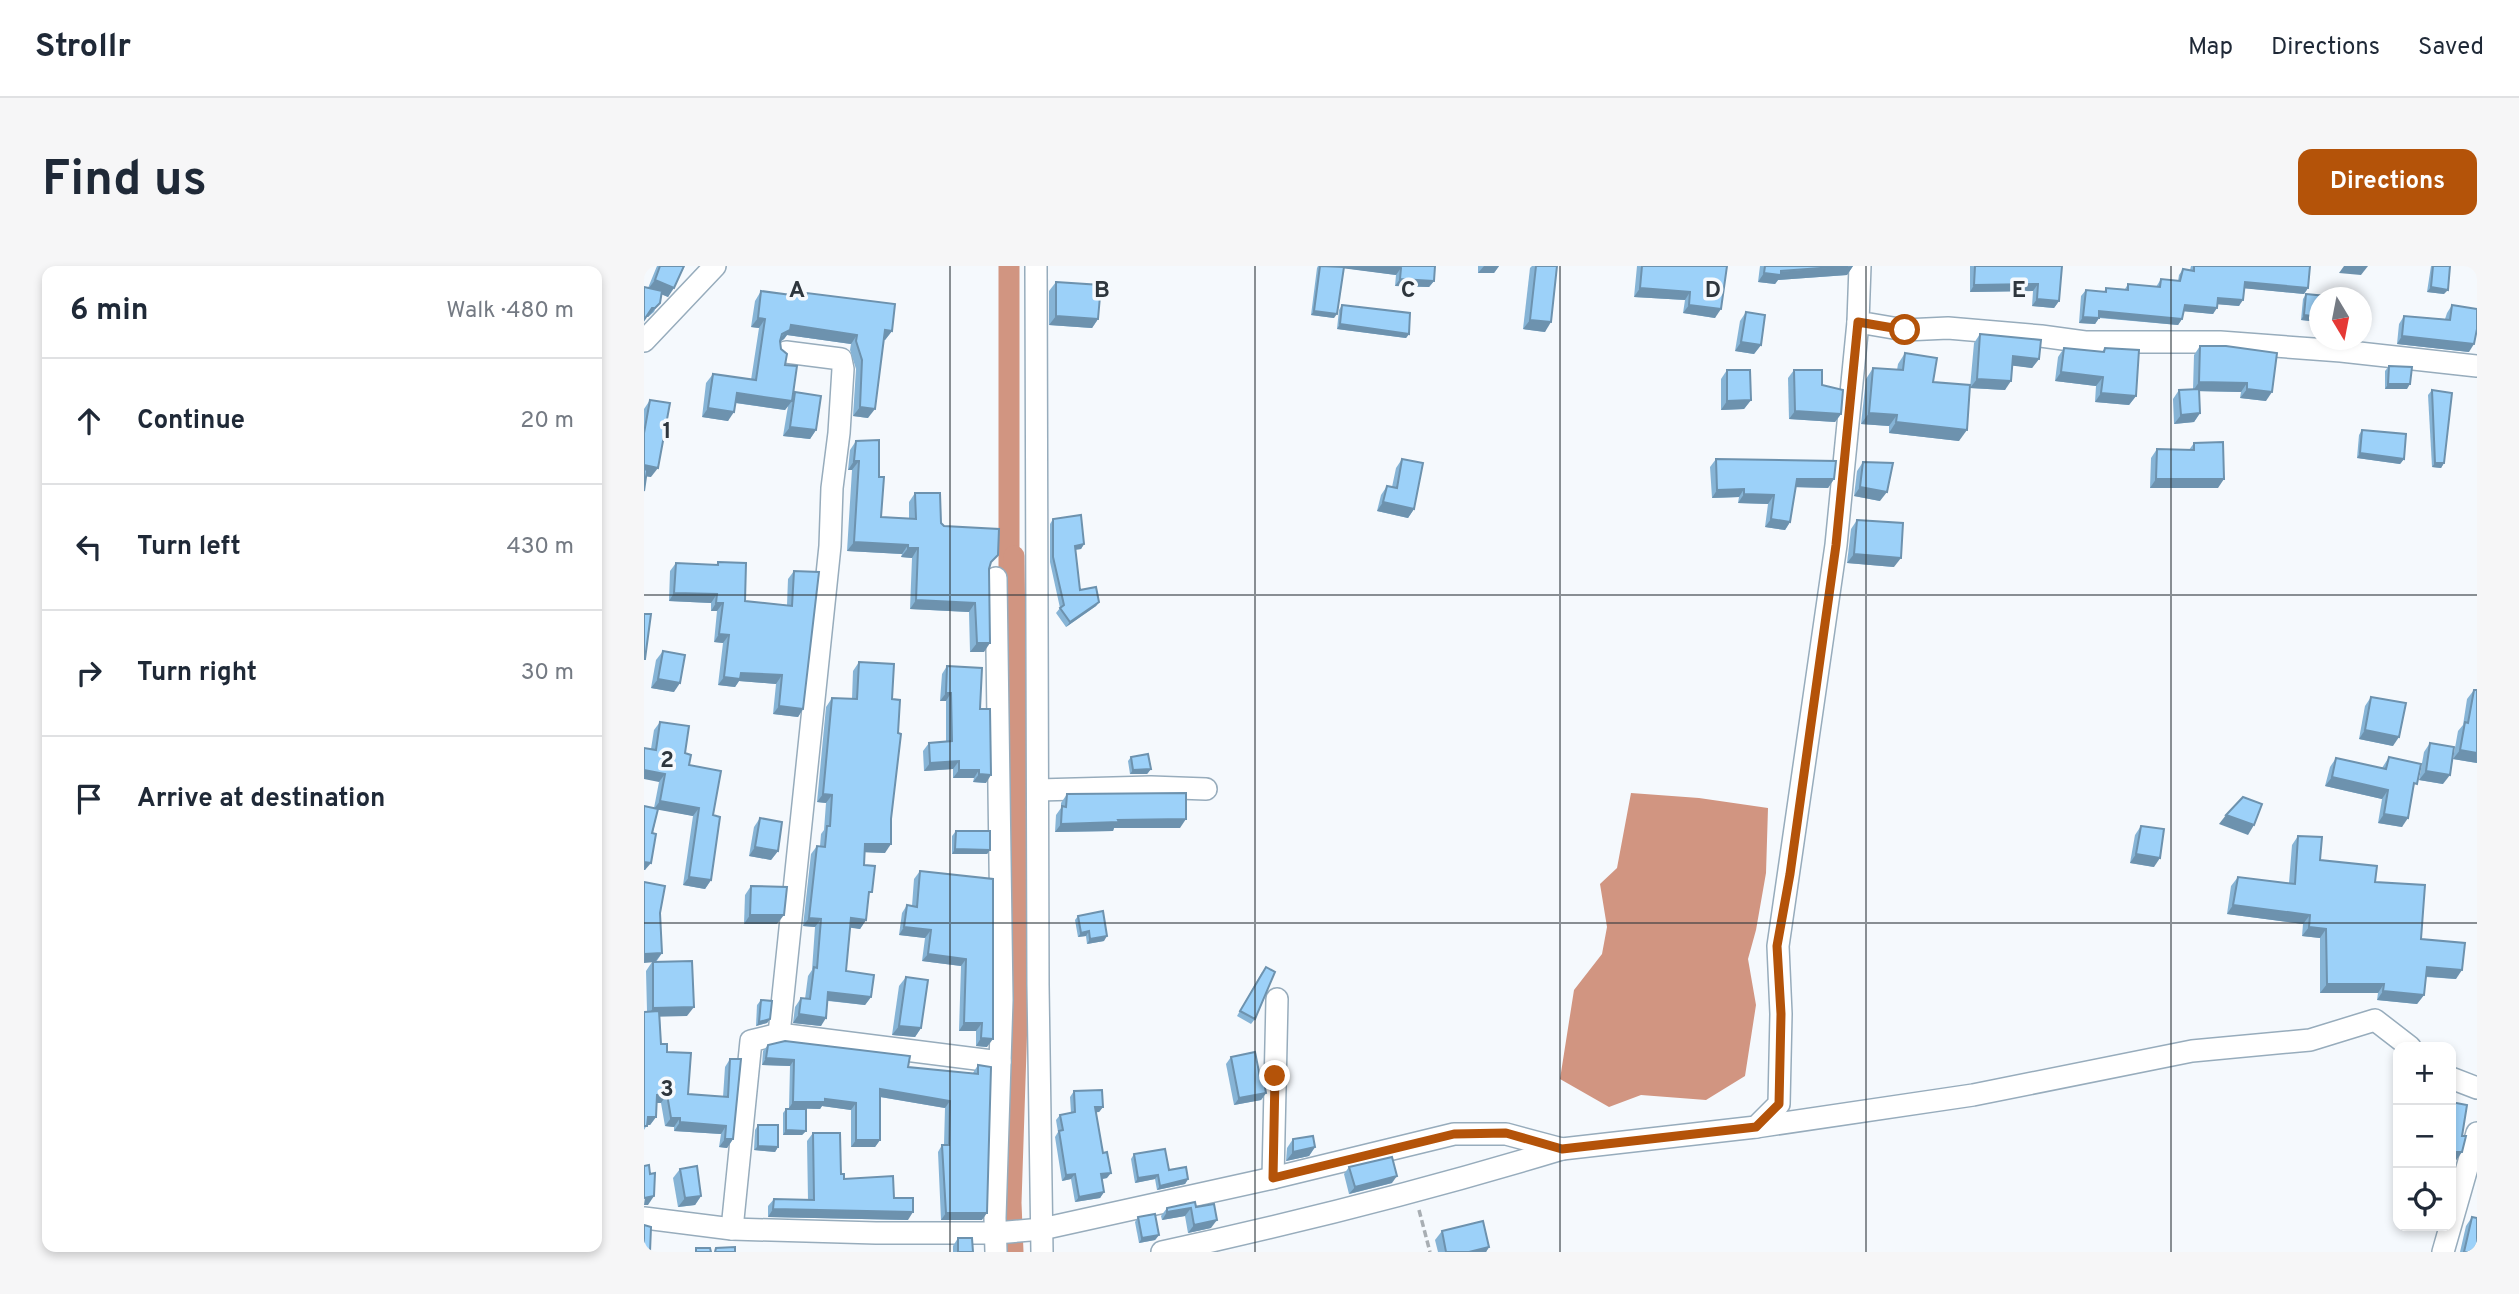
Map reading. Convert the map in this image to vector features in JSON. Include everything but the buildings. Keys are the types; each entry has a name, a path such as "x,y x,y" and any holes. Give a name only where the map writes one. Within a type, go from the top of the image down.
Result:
{"street":[{"path":"644,341 715,266"},
{"path":"1036,266 1038,985 1042,1252"},
{"path":"1756,1127 1779,1104 1781,1014 1777,946 1790,874 1836,545 1858,322 1860,266"},
{"path":"1858,322 1905,330 1948,328 2085,342 2220,342 2341,351 2477,366"},
{"path":"779,1034 830,546 832,488 843,369 841,359 786,352"},
{"path":"996,578 1002,1000 996,1242"},
{"path":"1038,790 1151,787 1206,789"},
{"path":"1273,1178 1278,999"},
{"path":"1162,1252 1323,1215 1562,1149 1756,1127 1973,1095 2192,1051 2310,1040 2375,1020 2404,1042"},
{"path":"732,1229 751,1041 779,1034 1000,1062"},
{"path":"2456,1080 2477,1088"},
{"path":"644,1218 732,1229 876,1233 996,1242 1454,1134 1506,1133 1562,1149"},
{"path":"2443,1252 2477,1133"}],"path":[{"path":"1414,1191 1430,1252"}],"shaded area":[{"path":"1631,793 1699,798 1768,808 1766,873 1748,959 1756,1005 1745,1076 1706,1100 1641,1095 1609,1107 1560,1079 1574,990 1602,954 1607,927 1600,884 1617,868"}],"waterway":[{"path":"1009,266 1009,572"},
{"path":"1013,1252 1011,1203 1019,959 1014,556"}],"route":[{"path":"1275,1076 1273,1178 1454,1134 1506,1133 1562,1149 1756,1127 1779,1104 1781,1014 1777,946 1790,874 1836,545 1858,322 1905,330"}]}
